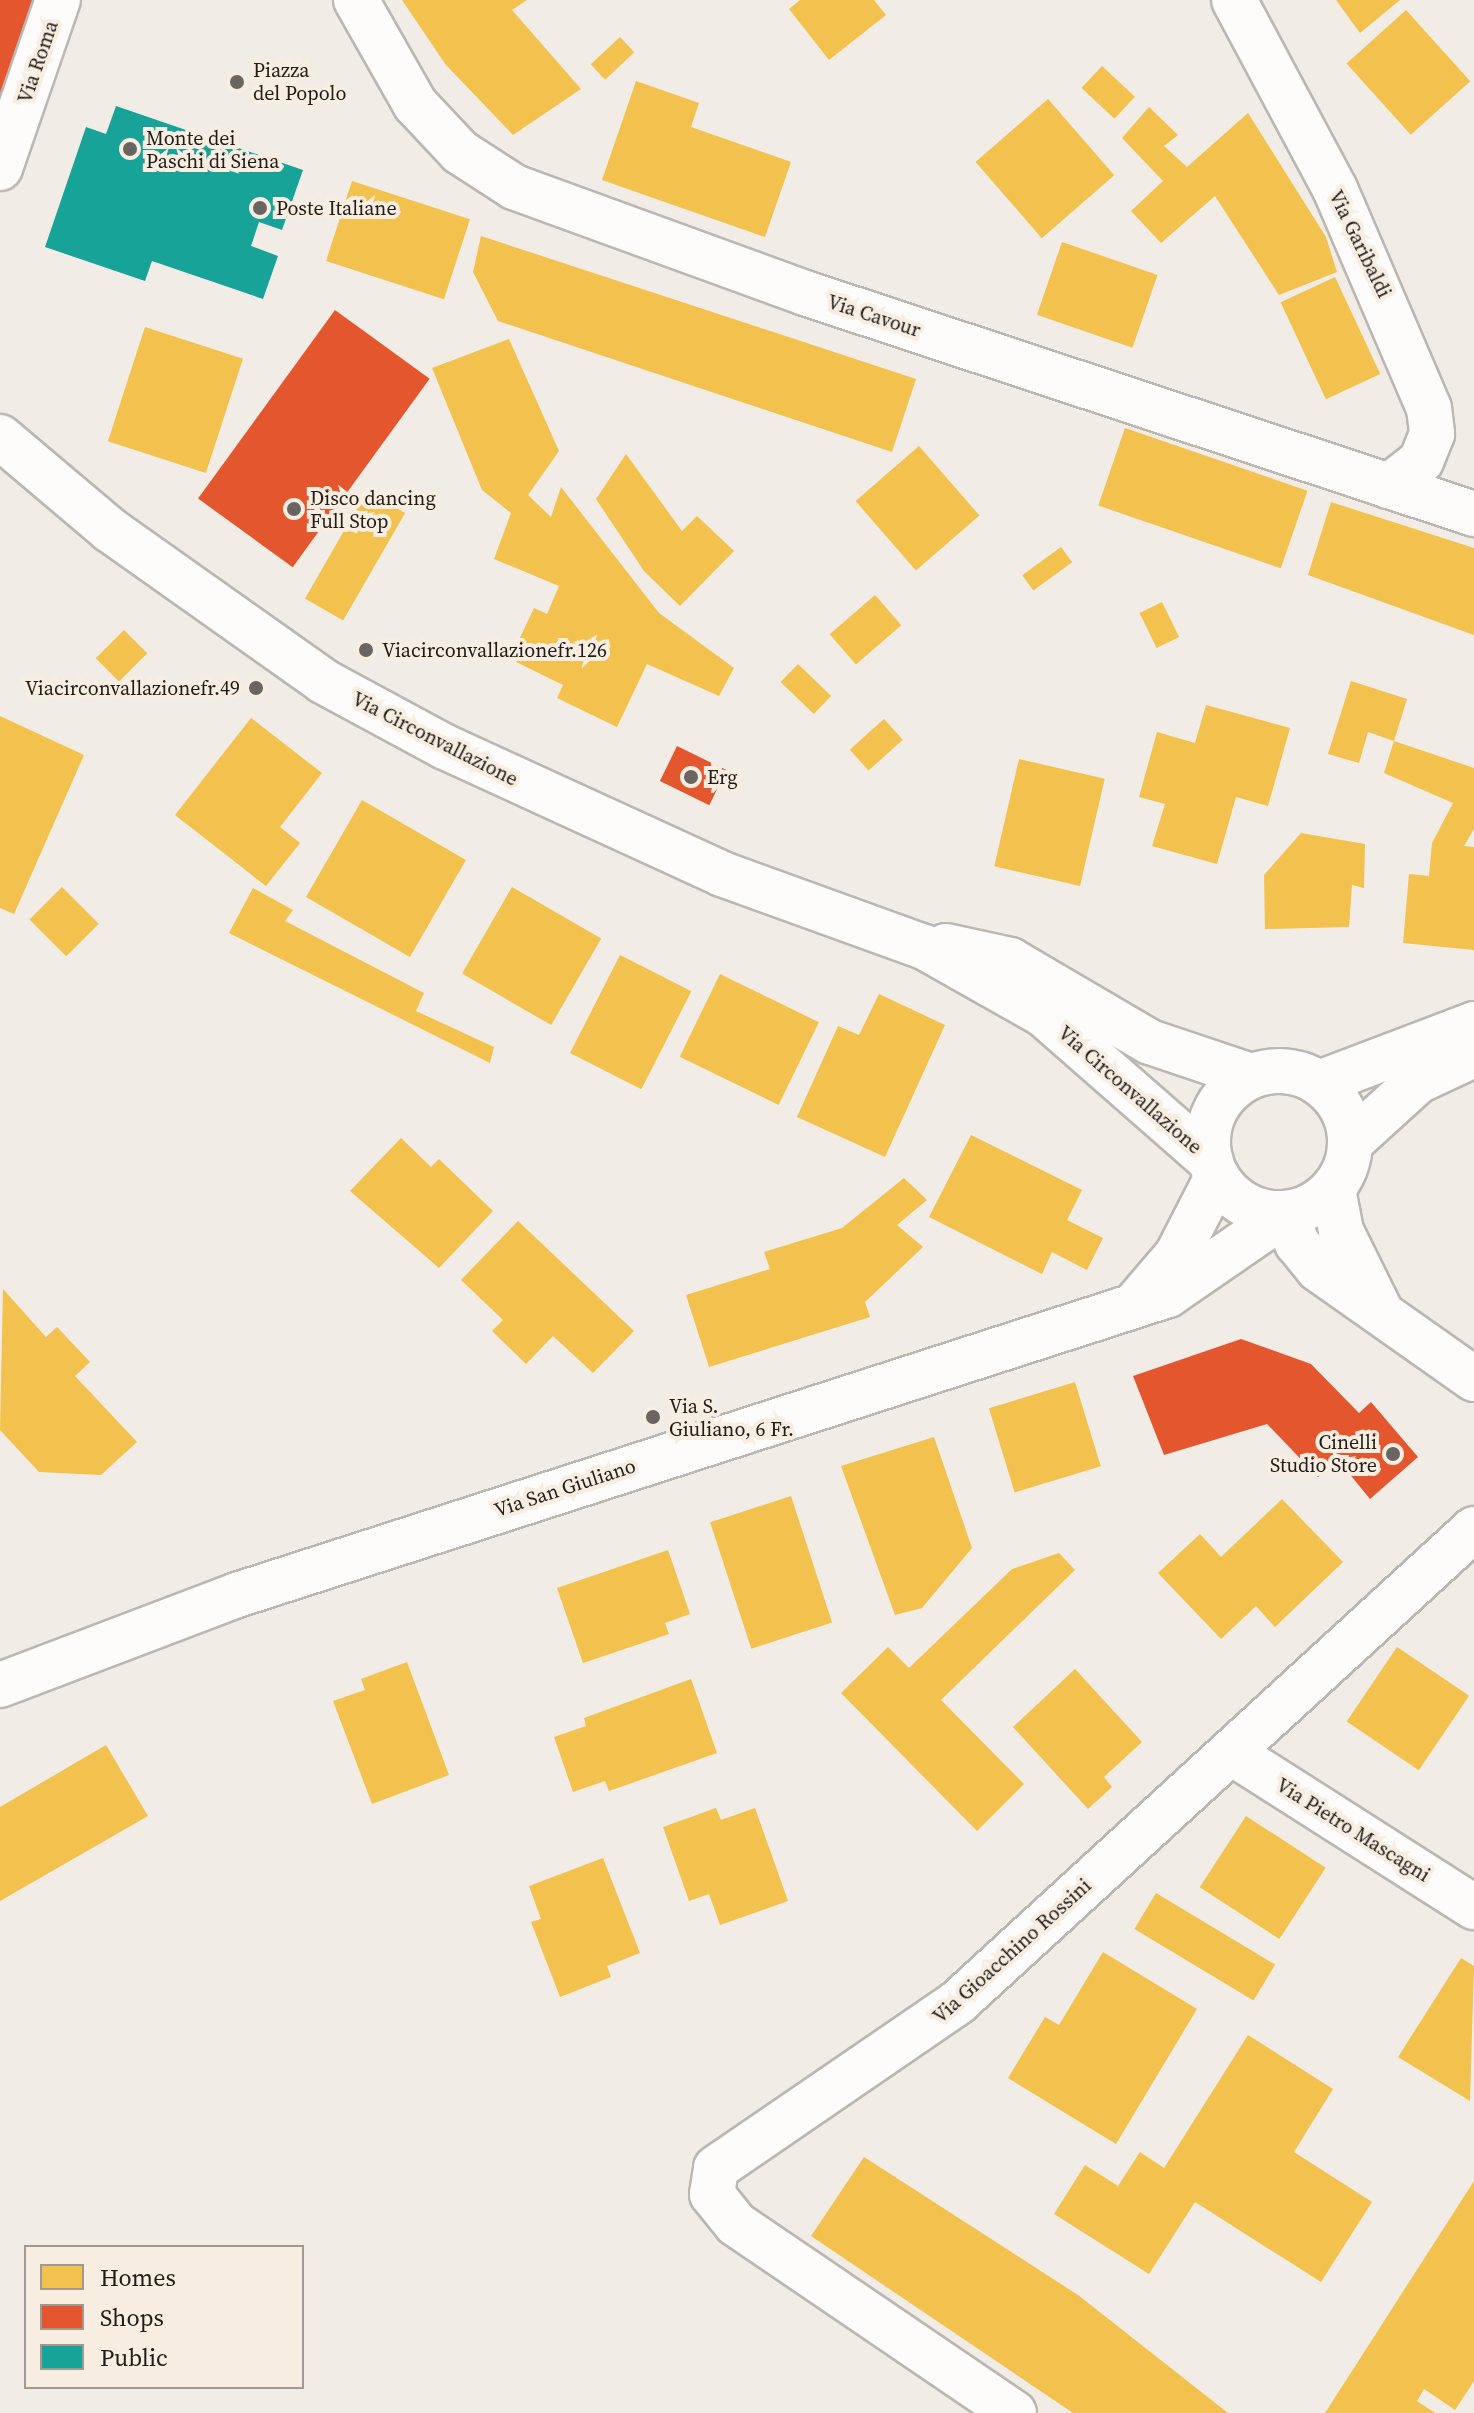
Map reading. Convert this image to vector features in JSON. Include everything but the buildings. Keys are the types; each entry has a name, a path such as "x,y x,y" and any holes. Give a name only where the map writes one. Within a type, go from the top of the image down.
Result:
{"main road":[{"name":"Via Roma","path":"0,168 58,0"},
{"name":"Via Cavour","path":"356,0 415,104 460,152 514,187 820,298 1474,514"},
{"name":"Via Garibaldi","path":"1234,0 1347,215 1429,408 1432,434 1421,461 1389,486"},
{"name":"Via Circonvallazione","path":"0,437 122,539 373,709 722,874 924,947 1043,1014 1214,1169 1240,1201 1287,1213"},
{"name":"Via Circonvallazione","path":"924,947 959,945 1010,960 1150,1042 1251,1076 1283,1071 1319,1083"},
{"path":"1351,1142 1338,1102 1319,1083 1474,1024"},
{"path":"1380,1310 1341,1231 1333,1189 1351,1142 1418,1081 1474,1055"},
{"name":"Via Circonvallazione","path":"1214,1169 1209,1132 1219,1104 1251,1076"},
{"path":"1135,1304 1177,1255 1214,1169"},
{"path":"1333,1189 1287,1213 1297,1243 1318,1269 1474,1379"},
{"name":"Via San Giuliano","path":"0,1685 237,1595 1193,1284 1287,1213"},
{"name":"Via Gioacchino Rossini","path":"1014,2413 752,2237 720,2210 709,2181 745,2143 937,2020 1474,1529"},
{"name":"Via Pietro Mascagni","path":"1232,1753 1474,1907"}],"place":[{"name":"Piazza del Popolo","path":"237,82"},
{"name":"Monte dei Paschi di Siena","path":"130,149"},
{"name":"Poste Italiane","path":"260,208"},
{"name":"Disco dancing Full Stop","path":"294,509"},
{"name":"Viacirconvallazionefr.126","path":"366,650"},
{"name":"Viacirconvallazionefr.49","path":"256,688"},
{"name":"Erg","path":"691,777"},
{"name":"Via S. Giuliano, 6 Fr.","path":"653,1417"},
{"name":"Cinelli Studio Store","path":"1393,1454"}]}
